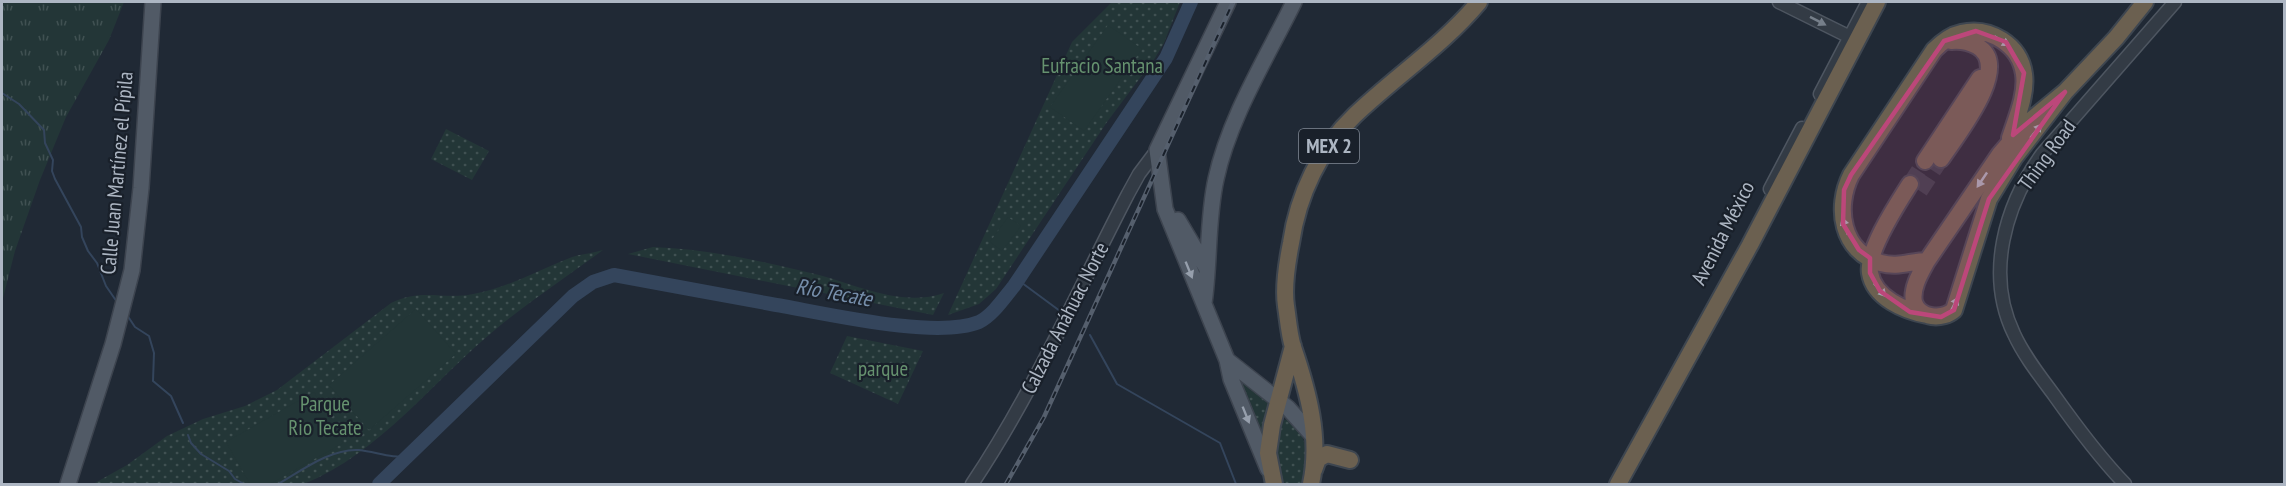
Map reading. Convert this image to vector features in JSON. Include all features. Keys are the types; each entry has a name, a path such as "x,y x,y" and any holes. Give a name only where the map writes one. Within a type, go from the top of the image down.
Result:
{"highway":[{"name":"MEX 2","path":"1312,478 1314,437 1311,409 1293,346 1285,298 1288,257 1297,212 1316,167 1334,139 1354,116 1448,36 1479,2"},
{"path":"1618,484 1745,254 1853,38 1877,2"},
{"path":"1915,188 1900,219 1879,240 1870,273 1880,291 1910,312 1941,317 1954,310 1989,200 2014,159 2065,92 2116,38 2145,2"},
{"path":"1927,261 1903,266 1880,263 1872,259 1859,250 1843,224 1841,208 1844,190 1851,175 1934,50 1944,41 1959,33 1976,31 1993,35 2006,42 2015,51 2022,64 2025,84 2008,144"},
{"path":"1933,160 1984,92 1989,77 1990,62 1987,54 1974,44 1961,40 1944,41"},
{"path":"1927,315 1918,308 1914,301 1918,276 1927,261 2008,144 2025,125 2065,92"},
{"name":"MEX 2","path":"1274,484 1268,453 1272,425 1293,346"},
{"path":"1312,478 1320,456 1327,454 1350,460"}],"main road":[{"name":"Calle Juan Martínez el Pípila","path":"68,484 113,344 132,270 141,188 153,2"},
{"path":"1228,2 1157,150 1170,223 1227,360 1232,380 1274,484"},
{"path":"1204,303 1213,194 1220,162 1240,110 1294,2"},
{"path":"1164,196 1207,269"},
{"path":"1227,360 1288,408 1314,437"}],"street":[{"path":"1779,2 1853,38 1868,2"},
{"name":"Thing Road","path":"2125,484 2065,411 2013,333 2002,301 2001,251 2008,218 2028,174 2050,145 2175,2"},
{"name":"Calzada Anáhuac Norte","path":"972,484 1022,404 1128,194 1139,174 1157,150"}],"highlighted area":[{"path":"1976,31 2006,42 2024,73 2013,135 2065,92 1989,199 1954,310 1941,317 1910,312 1880,291 1870,273 1870,258 1859,250 1843,224 1844,190 1851,175 1944,41"}],"green space":[{"path":"2,2 124,2 109,40 66,117 40,180 15,251 2,302"},
{"name":"Eufracio Santana","path":"1112,2 1180,2 1164,43 1155,58 1107,122 996,289 979,304 948,315 1072,42"},
{"path":"1108,25 1142,49 1084,131 1050,107"},
{"path":"446,129 489,151 472,180 431,159"},
{"path":"1008,217 1021,226 1002,251 990,242"},
{"path":"653,247 694,250 755,260 895,296 928,297 944,293 933,315 628,254"},
{"name":"Parque Rio Tecate","path":"603,250 496,329 382,435 331,471 304,484 93,484 127,465 167,436 203,419 245,406 277,390 391,303 413,296 462,295 486,291 572,257"},
{"path":"416,309 456,354 369,430 329,385"},
{"name":"parque","path":"847,336 923,351 898,404 830,373"},
{"path":"1230,369 1275,403 1266,449"},
{"path":"314,392 343,443 270,484 250,484 226,442"},
{"path":"1288,419 1301,434 1306,449 1304,484 1285,484 1277,460 1279,437 1284,420"}],"waterway":[{"name":"Río Tecate","path":"379,484 573,296 593,282 614,275 877,323 935,328 959,327 979,322 994,311 1014,286 1166,58 1191,2"},
{"path":"2,93 19,104 44,130 45,143 53,160 52,171 55,179 81,227 82,237 88,251 97,263 106,286 117,302"},
{"path":"1018,280 1060,311"},
{"path":"127,315 135,327 149,336 154,353 153,381 171,396 183,423"},
{"path":"1090,335 1117,384 1220,443 1236,484"},
{"path":"188,435 191,443 201,454 229,471 235,479 244,484"},
{"path":"278,484 327,456 348,450 397,457 410,456"}],"tunnel":[{"path":"1920,191 1941,159"},
{"path":"1910,184 1925,161"}],"railway":[{"path":"1006,484 1044,417 1233,2"}]}
